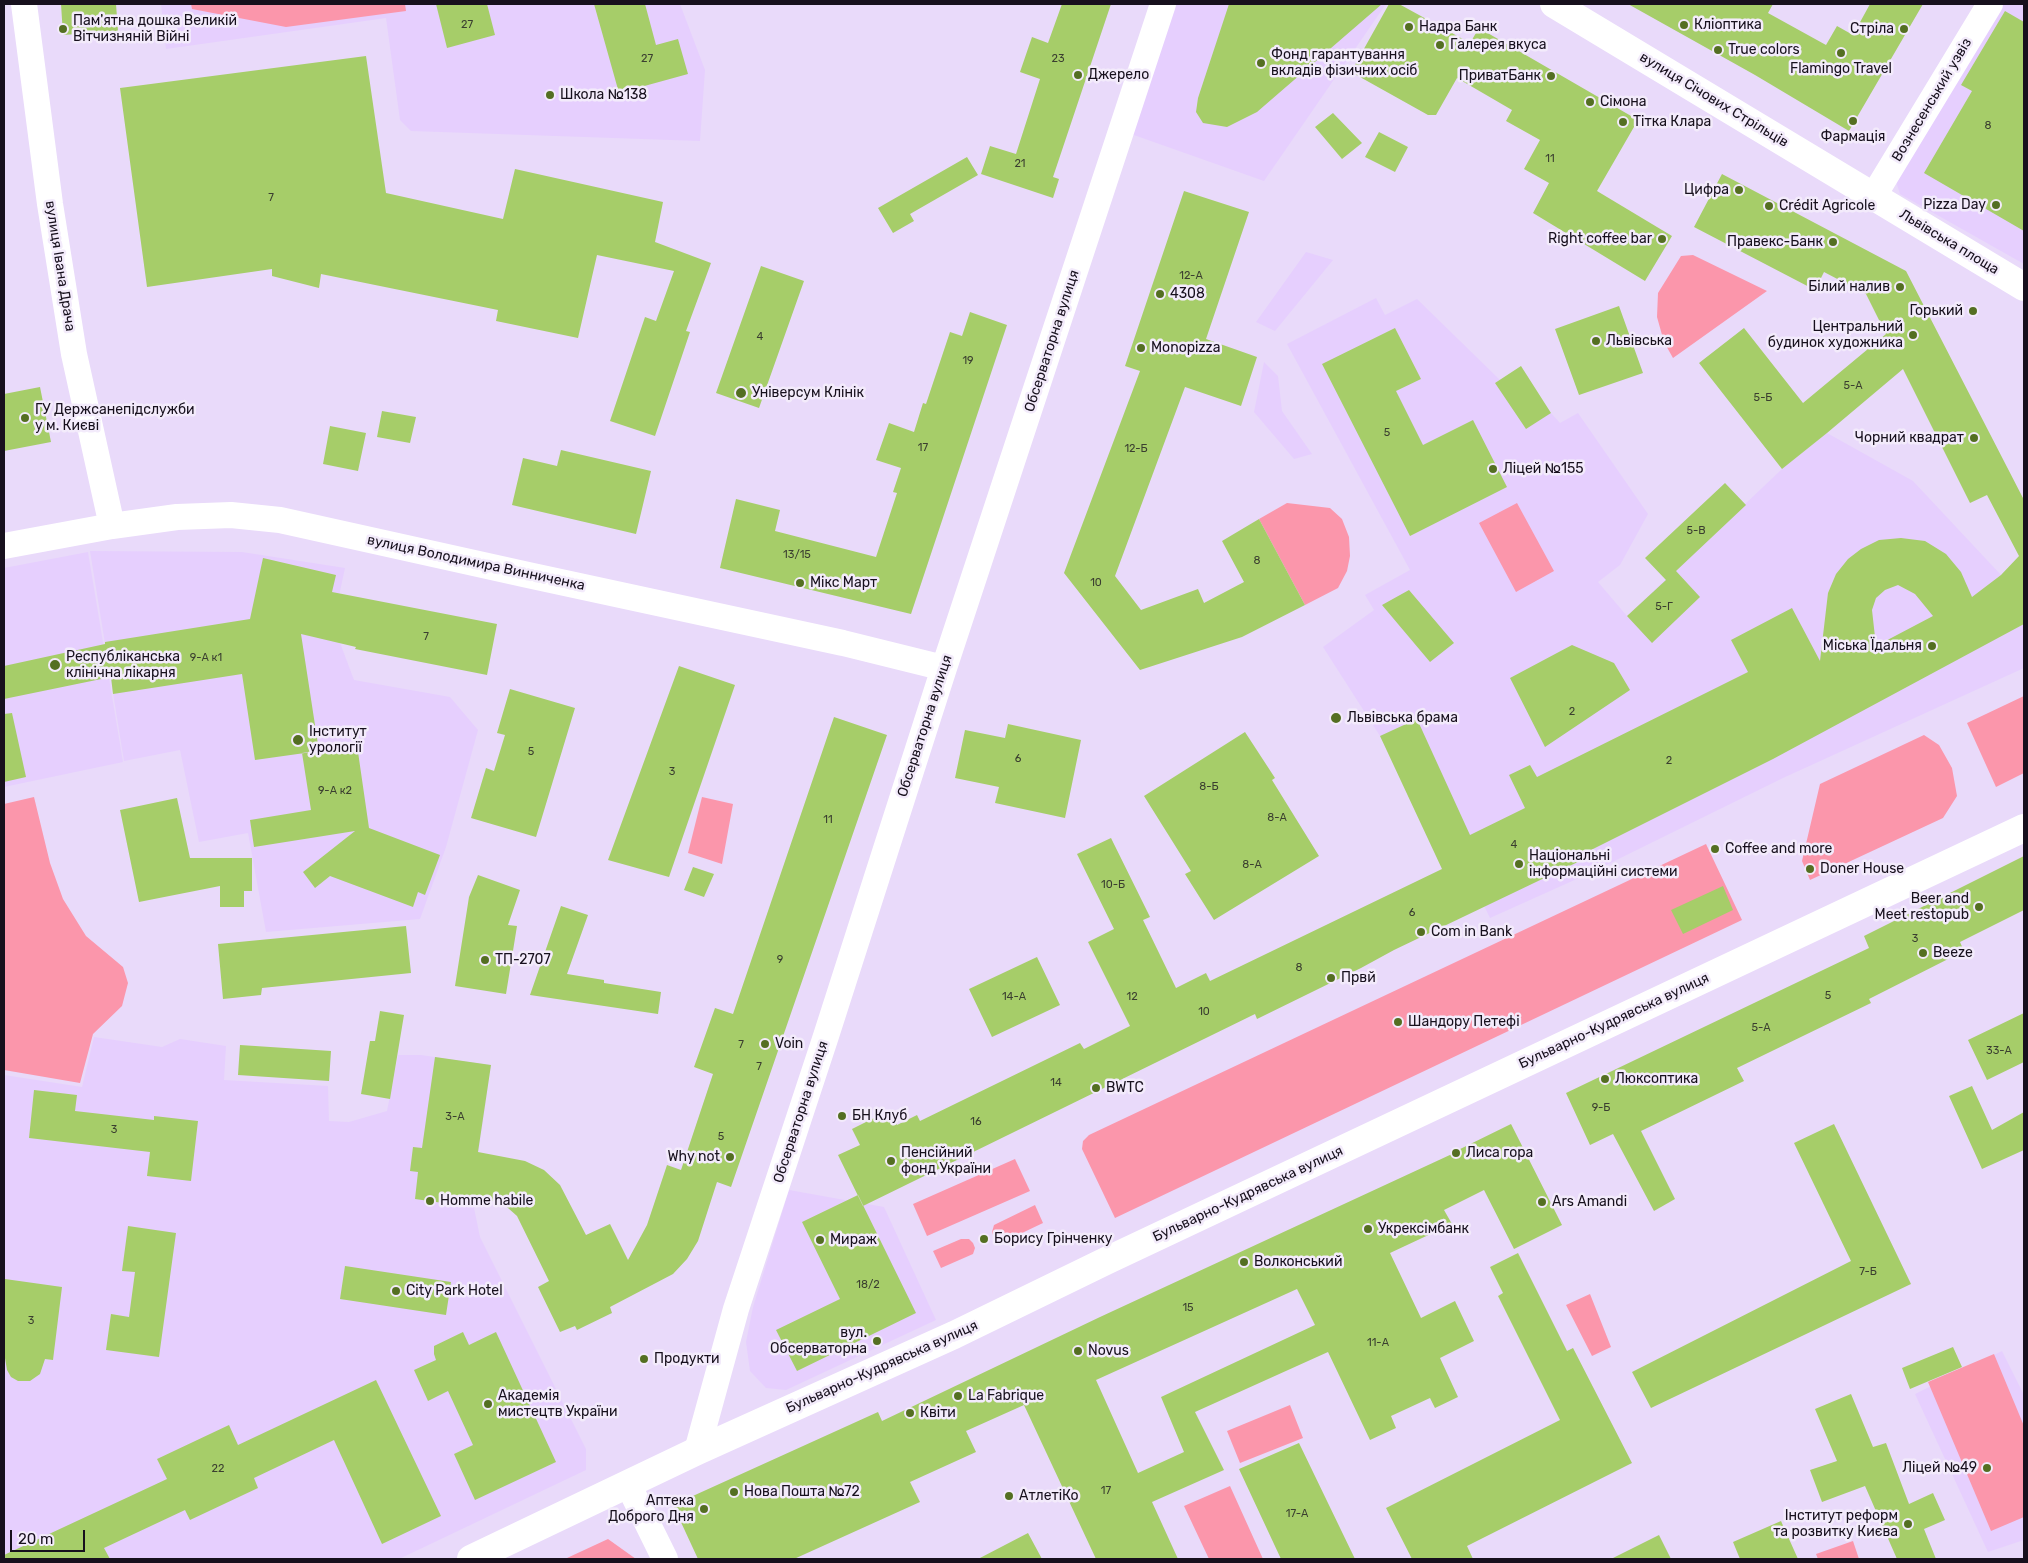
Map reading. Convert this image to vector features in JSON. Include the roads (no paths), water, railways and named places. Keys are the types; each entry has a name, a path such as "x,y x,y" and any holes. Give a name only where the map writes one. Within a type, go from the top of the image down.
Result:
{"main road":[{"name":"вулиця Січових Стрільців","path":"1554,4 1874,198"},
{"name":"Львівська площа","path":"1874,198 2024,287"},
{"name":"Бульварно-Кудрявська вулиця","path":"472,1559 697,1451 954,1335 1108,1260 2024,828"}],"street":[{"name":"вулиця Івана Драча","path":"24,4 50,204 74,354 112,526"},
{"name":"Обсерваторна вулиця","path":"697,1451 736,1309 944,668 1163,4"},
{"name":"Вознесенський узвіз","path":"1874,198 1990,4"},
{"name":"вулиця Володимира Винниченка","path":"4,546 112,526 177,517 231,515 280,520 843,643 944,668"},
{"path":"628,1484 665,1559"}],"place":[{"name":"Кліоптика","path":"1684,25"},
{"name":"Надра Банк","path":"1409,27"},
{"name":"Пам'ятна дошка Великій Вітчизняній Війні","path":"63,29"},
{"name":"Стріла","path":"1904,29"},
{"name":"Галерея вкуса","path":"1440,45"},
{"name":"True colors","path":"1718,50"},
{"name":"Flamingo Travel","path":"1841,53"},
{"name":"Фонд гарантування вкладів фізичних осіб","path":"1261,63"},
{"name":"Джерело","path":"1078,75"},
{"name":"ПриватБанк","path":"1551,76"},
{"name":"Школа №138","path":"550,95"},
{"name":"Сімона","path":"1590,102"},
{"name":"Фармація","path":"1853,121"},
{"name":"Тітка Клара","path":"1623,122"},
{"name":"Цифра","path":"1739,190"},
{"name":"Pizza Day","path":"1996,205"},
{"name":"Crédit Agricole","path":"1769,206"},
{"name":"Right coffee bar","path":"1662,239"},
{"name":"Правекс-Банк","path":"1833,242"},
{"name":"Білий налив","path":"1900,287"},
{"name":"4308","path":"1160,294"},
{"name":"Горький","path":"1973,311"},
{"name":"Центральний будинок художника","path":"1913,335"},
{"name":"Львівська","path":"1596,341"},
{"name":"Monopizza","path":"1141,348"},
{"name":"Універсум Клінік","path":"741,393"},
{"name":"ГУ Держсанепідслужби у м. Києві","path":"25,418"},
{"name":"Чорний квадрат","path":"1974,438"},
{"name":"Ліцей №155","path":"1493,469"},
{"name":"Мікс Март","path":"800,583"},
{"name":"Міська Їдальня","path":"1932,646"},
{"name":"Республіканська клінічна лікарня","path":"55,665"},
{"name":"Львівська брама","path":"1336,718"},
{"name":"Інститут урології","path":"298,740"},
{"name":"Coffee and more","path":"1715,849"},
{"name":"Національні інформаційні системи","path":"1519,864"},
{"name":"Doner House","path":"1810,869"},
{"name":"Beer and Meet restopub","path":"1979,907"},
{"name":"Com in Bank","path":"1421,932"},
{"name":"Beeze","path":"1923,953"},
{"name":"ТП-2707","path":"485,960"},
{"name":"Првй","path":"1331,978"},
{"name":"Шандору Петефі","path":"1398,1022"},
{"name":"Voin","path":"765,1044"},
{"name":"Люксоптика","path":"1605,1079"},
{"name":"BWTC","path":"1096,1088"},
{"name":"БН Клуб","path":"842,1116"},
{"name":"Лиса гора","path":"1456,1153"},
{"name":"Why not","path":"730,1157"},
{"name":"Пенсійний фонд України","path":"891,1161"},
{"name":"Homme habile","path":"430,1201"},
{"name":"Ars Amandi","path":"1542,1202"},
{"name":"Укрексімбанк","path":"1368,1229"},
{"name":"Борису Грінченку","path":"984,1239"},
{"name":"Мираж","path":"820,1240"},
{"name":"Волконський","path":"1244,1262"},
{"name":"City Park Hotel","path":"396,1291"},
{"name":"вул. Обсерваторна","path":"877,1341"},
{"name":"Novus","path":"1078,1351"},
{"name":"Продукти","path":"644,1359"},
{"name":"La Fabrique","path":"958,1396"},
{"name":"Академія мистецтв України","path":"488,1404"},
{"name":"Квіти","path":"910,1413"},
{"name":"Ліцей №49","path":"1987,1468"},
{"name":"Нова Пошта №72","path":"734,1492"},
{"name":"АтлетіКо","path":"1009,1496"},
{"name":"Аптека Доброго Дня","path":"704,1509"},
{"name":"Інститут реформ та розвитку Києва","path":"1908,1524"}]}
